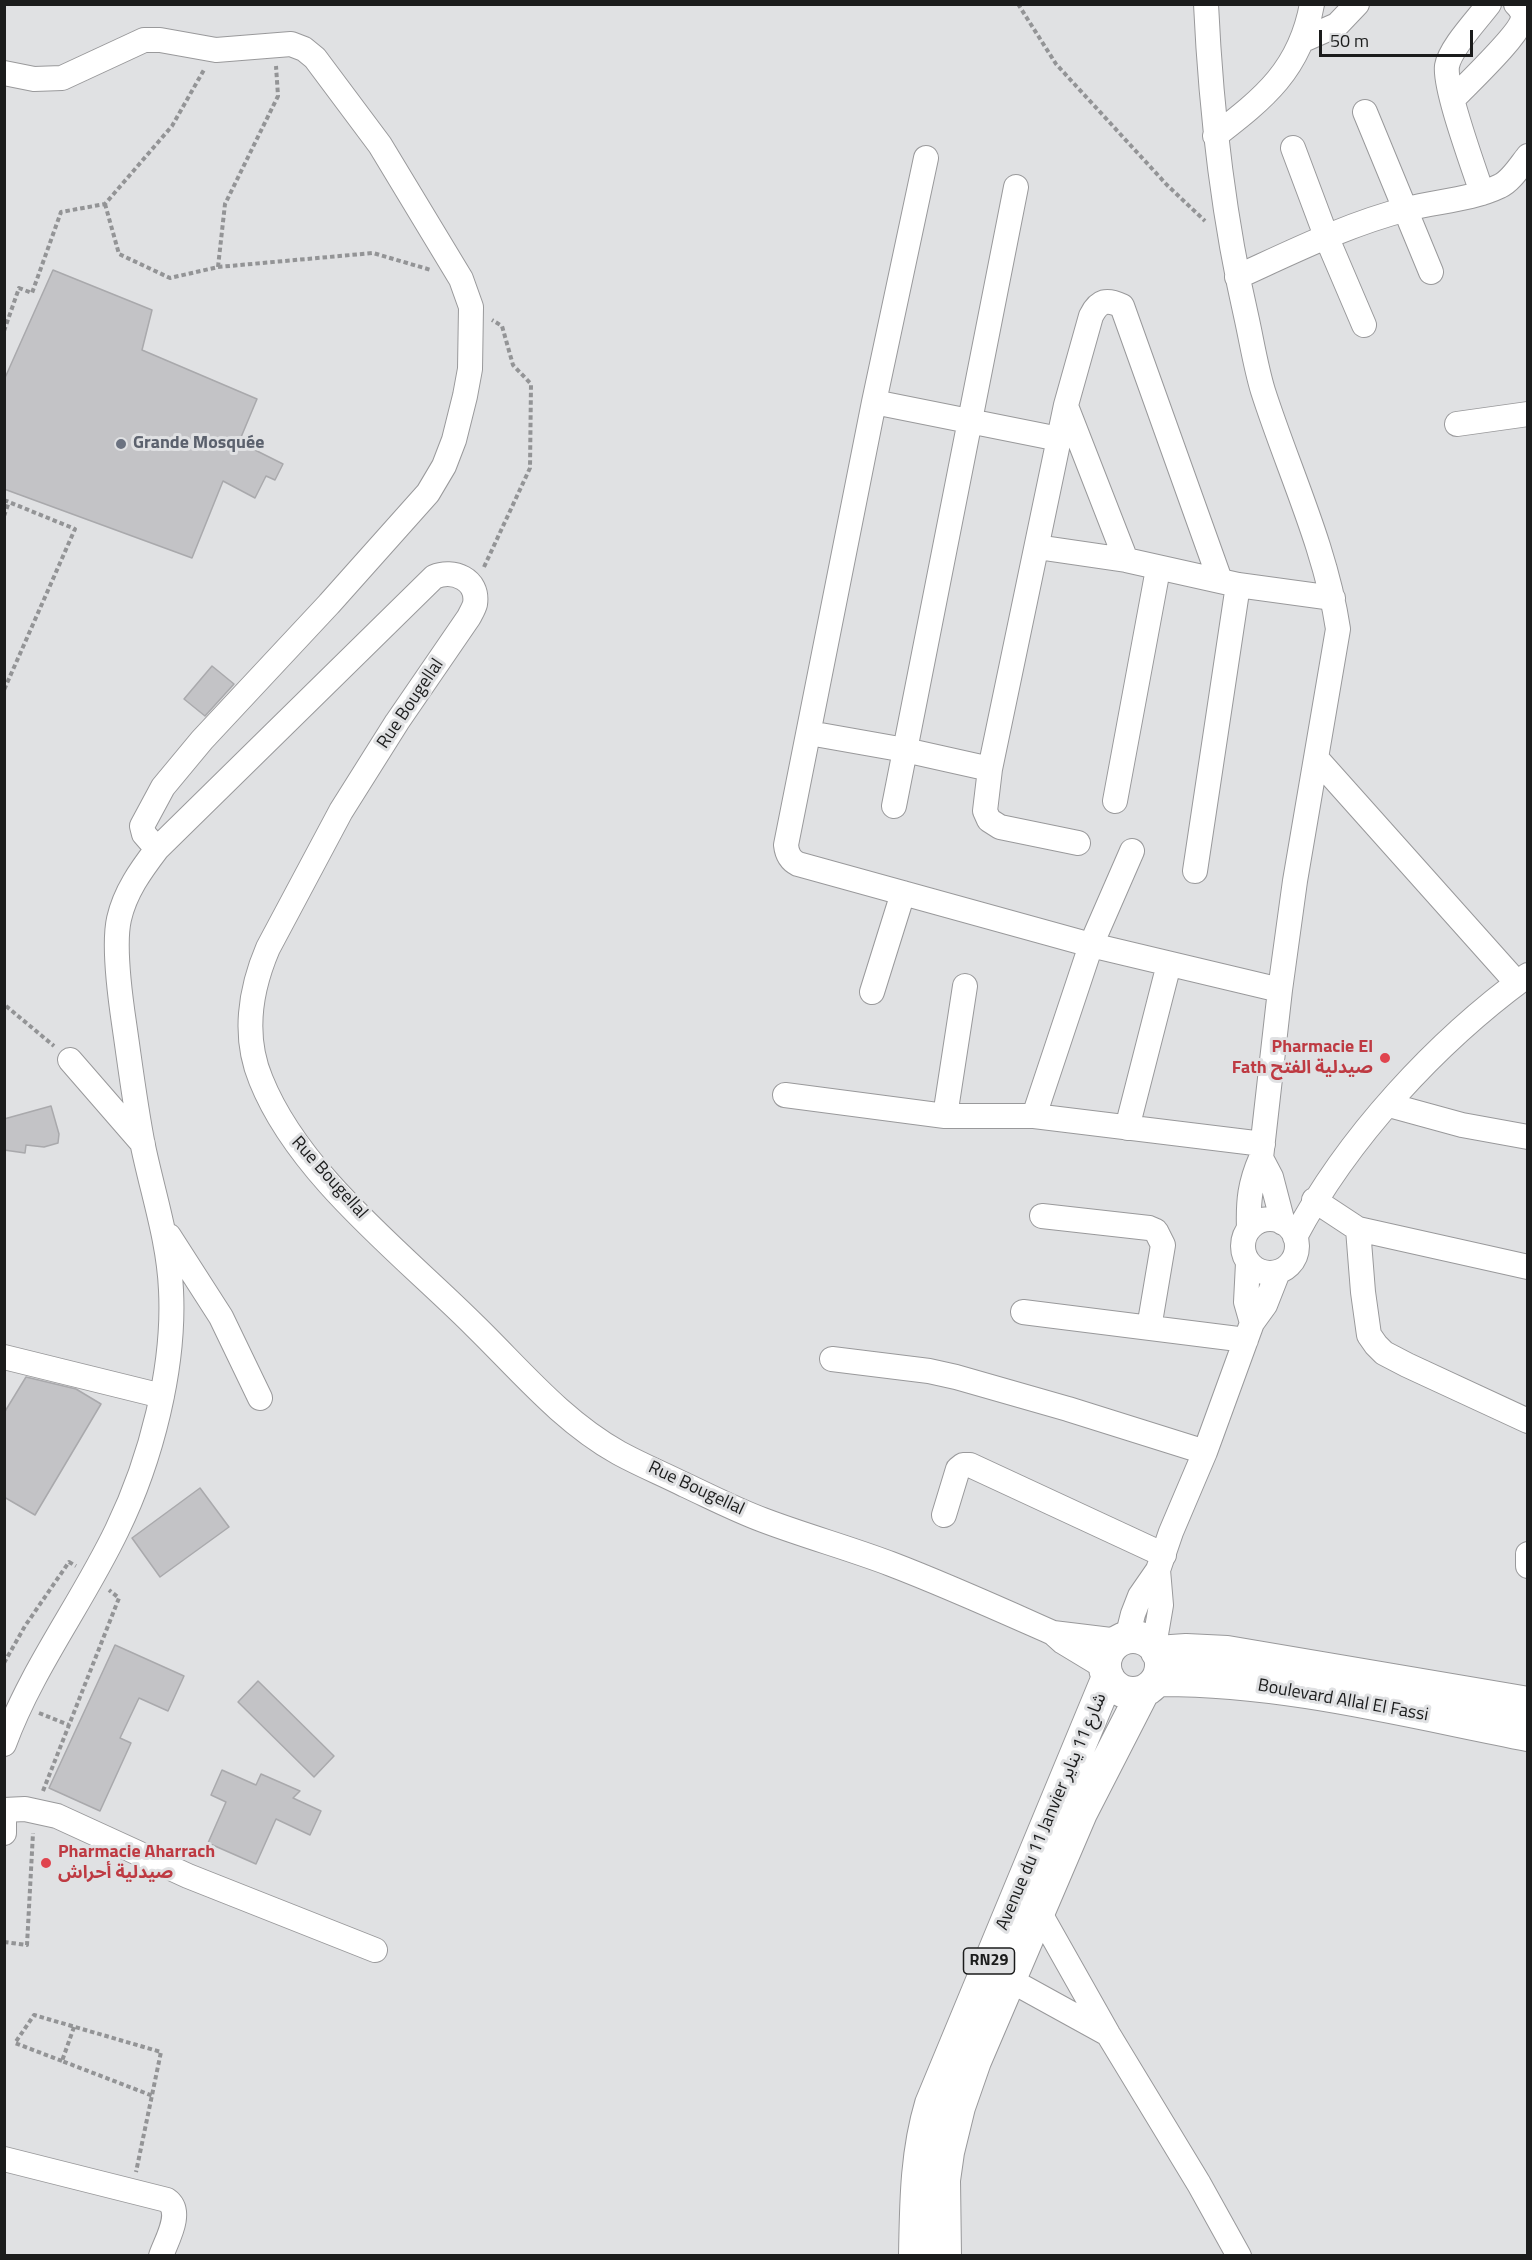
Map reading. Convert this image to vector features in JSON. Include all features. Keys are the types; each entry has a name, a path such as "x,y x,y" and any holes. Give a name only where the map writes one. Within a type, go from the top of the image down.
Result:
{"main road":[{"name":"Boulevard Allal El Fassi","path":"1134,1662 1186,1650 1227,1652 1527,1702"},
{"name":"Boulevard Allal El Fassi","path":"1134,1662 1224,1681 1277,1687 1527,1735"},
{"name":"Avenue du 11 Janvier شارع 11 يناير","path":"945,2256 944,2180 952,2130 975,2061 1000,1971 1038,1910 1081,1813 1134,1662"},
{"name":"Avenue du 11 Janvier شارع 11 يناير","path":"915,2256 917,2166 931,2104 1000,1971 1134,1662"}],"street":[{"path":"1206,4 1215,136 1237,277 1262,389 1333,598 1338,629 1295,881 1262,1151 1248,1198 1249,1229"},
{"path":"1215,136 1255,105 1279,81 1303,40 1312,4"},
{"path":"1303,40 1337,24 1357,4"},
{"path":"1482,193 1453,99 1447,66 1453,52 1489,4"},
{"path":"1453,99 1520,27 1523,16 1520,7 1516,4"},
{"path":"4,73 33,79 62,78 144,40 160,40 216,50 291,44 304,49 315,58 380,145 461,279 471,307 470,369 465,396 454,440 437,478 428,493 385,542 202,740 163,788 142,826 144,834 165,842"},
{"path":"1365,112 1431,272"},
{"path":"1293,148 1326,236 1364,325"},
{"path":"1237,277 1326,236 1406,209 1482,193 1502,185 1518,170 1527,156"},
{"path":"926,158 874,402 786,845 789,857 798,864 1090,945 1280,990"},
{"path":"894,806 1016,187"},
{"path":"1078,843 1000,826 989,820 985,811 990,769 1066,405 1091,316 1096,306 1110,300 1122,306 1229,583 1195,872"},
{"path":"874,402 1059,439"},
{"path":"1066,405 1126,560"},
{"path":"1457,424 1527,414"},
{"path":"1037,547 1126,560 1158,569 1229,583 1333,598"},
{"path":"1115,801 1158,569"},
{"path":"5,1742 42,1663 117,1530 134,1492 162,1396 168,1356 171,1290 160,1220 142,1144 120,999 118,921 130,889 139,873 165,842 434,577 449,573 460,575 468,581 474,591"},
{"name":"Rue Bougellal","path":"474,591 475,604 469,617 397,722 340,811 258,970 250,1014 252,1046 260,1078 280,1119 295,1143 364,1218 476,1326 550,1402 594,1437 620,1453 761,1520 848,1548 935,1581 1053,1633 1134,1662"},
{"path":"809,733 905,750 990,769"},
{"path":"1289,1230 1314,1200 1349,1150 1389,1105 1446,1044 1522,979 1316,758"},
{"path":"1034,1116 1090,945 1132,851"},
{"path":"872,992 903,893"},
{"path":"1127,1128 1169,964"},
{"path":"945,1116 965,986"},
{"path":"70,1060 142,1144"},
{"path":"785,1095 945,1116 1034,1116 1127,1128 1262,1151"},
{"path":"1389,1105 1462,1125 1527,1137"},
{"path":"1262,1151 1289,1230 1297,1245 1292,1262 1278,1272 1267,1273 1257,1270 1248,1263 1243,1245 1244,1237 1249,1229 1265,1220 1274,1220 1289,1230"},
{"path":"1314,1200 1358,1229 1527,1267"},
{"path":"1042,1216 1149,1228 1156,1231 1163,1245 1149,1328"},
{"path":"160,1220 221,1317 261,1398"},
{"path":"1358,1229 1363,1292 1370,1335 1376,1345 1384,1353 1407,1365 1527,1421"},
{"path":"1023,1312 1149,1328 1249,1332 1246,1302 1248,1263"},
{"name":"Avenue du 11 Janvier شارع 11 يناير","path":"1134,1662 1161,1605 1161,1563 1249,1332 1265,1305 1278,1272"},
{"path":"4,1357 162,1396"},
{"path":"832,1359 930,1371 956,1377 1205,1452"},
{"path":"944,1515 954,1476 963,1465 970,1465 1161,1563"},
{"path":"1527,1554 1527,1566"},
{"path":"4,1810 35,1810 57,1816 188,1876 375,1950"},
{"path":"4,1816 4,1833"},
{"path":"1038,1910 1239,2256"},
{"path":"1000,1971 1108,2034"},
{"path":"4,2159 167,2200 174,2207 174,2218 161,2256"}],"path":[{"path":"1017,4 1056,64 1167,185 1232,246"},
{"path":"218,267 225,204 278,96 275,45"},
{"path":"4,331 20,288 32,293 61,212 105,204 172,126 216,50"},
{"path":"105,204 119,254 170,278 218,267 373,253 461,279"},
{"path":"471,307 502,326 513,365 531,384 530,468 494,541 474,591"},
{"path":"4,516 7,501 75,529 4,690"},
{"path":"4,1012 5,1005"},
{"path":"5,1005 70,1060"},
{"path":"4,1663 25,1626 69,1562 92,1575 119,1598 35,1810 27,1945 4,1942"},
{"path":"132,2190 153,2096 161,2052 34,2015 15,2043 153,2096"},
{"path":"62,2061 75,2027"}],"building":[{"name":"Grande Mosquée","path":"53,270 152,310 142,350 257,399 239,442 283,464 275,480 266,476 255,498 223,481 192,558 4,489 4,380"},
{"path":"212,666 234,684 205,716 184,699"},
{"path":"51,1106 59,1134 58,1143 44,1147 26,1145 25,1153 4,1150 4,1119"},
{"path":"26,1377 76,1389 101,1404 35,1515 4,1497 4,1413"},
{"path":"200,1488 229,1527 160,1577 132,1538"},
{"path":"115,1645 184,1676 168,1711 139,1698 120,1738 131,1743 100,1811 49,1788"},
{"path":"258,1681 334,1756 314,1777 238,1702"},
{"path":"222,1770 256,1785 261,1774 300,1791 293,1798 321,1811 310,1835 276,1819 256,1864 208,1843 226,1802 211,1795"}],"place":[{"name":"Grande Mosquée","path":"121,444"},
{"name":"Pharmacie El Fath صيدلية الفتح","path":"1385,1058"},
{"name":"Pharmacie Aharrach صيدلية أحراش","path":"46,1863"}]}
